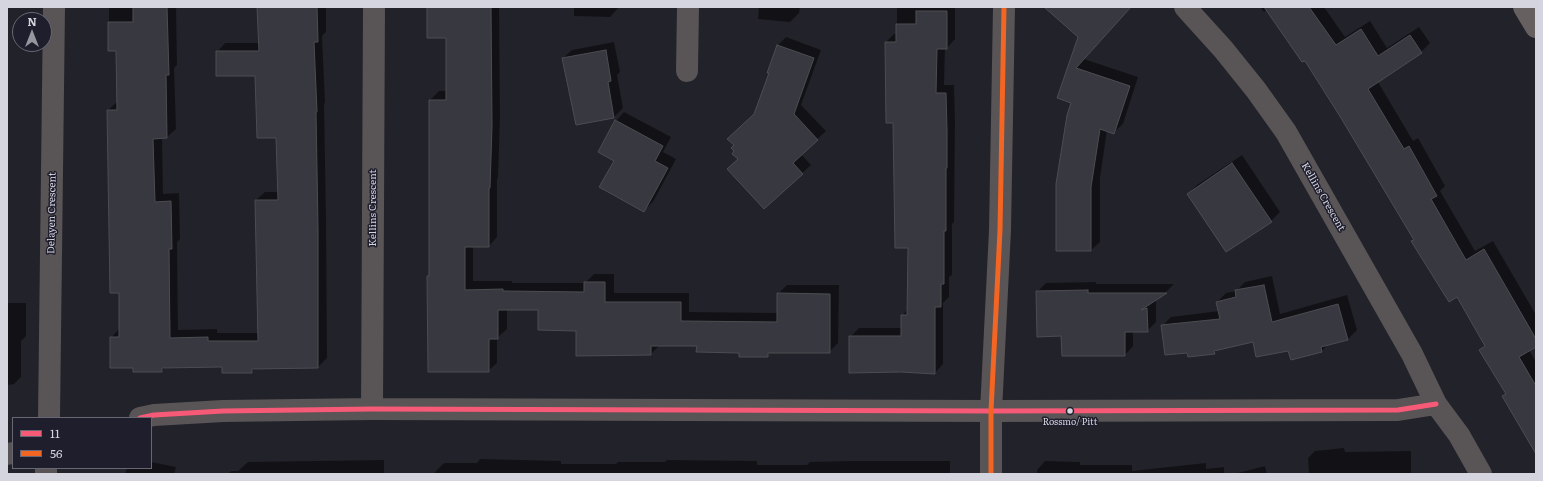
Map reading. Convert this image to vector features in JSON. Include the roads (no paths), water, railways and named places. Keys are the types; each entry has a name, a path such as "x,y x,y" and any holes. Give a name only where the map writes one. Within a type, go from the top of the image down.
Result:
{"main road":[{"path":"1524,7 1536,27"}],"street":[{"name":"Delayen Crescent","path":"49,417 54,7"},
{"name":"Kellins Crescent","path":"372,409 374,7"},
{"path":"687,71 688,7"},
{"path":"991,474 991,411 1000,230 1004,7"},
{"name":"Kellins Crescent","path":"1185,7 1223,49 1256,90 1286,132 1412,354 1436,404 1459,435 1481,474"},
{"path":"145,417 154,415 223,411 372,409 991,411 1398,410 1436,404"}],"place":[{"name":"Rossmo/ Pitt","path":"1070,411"}]}
